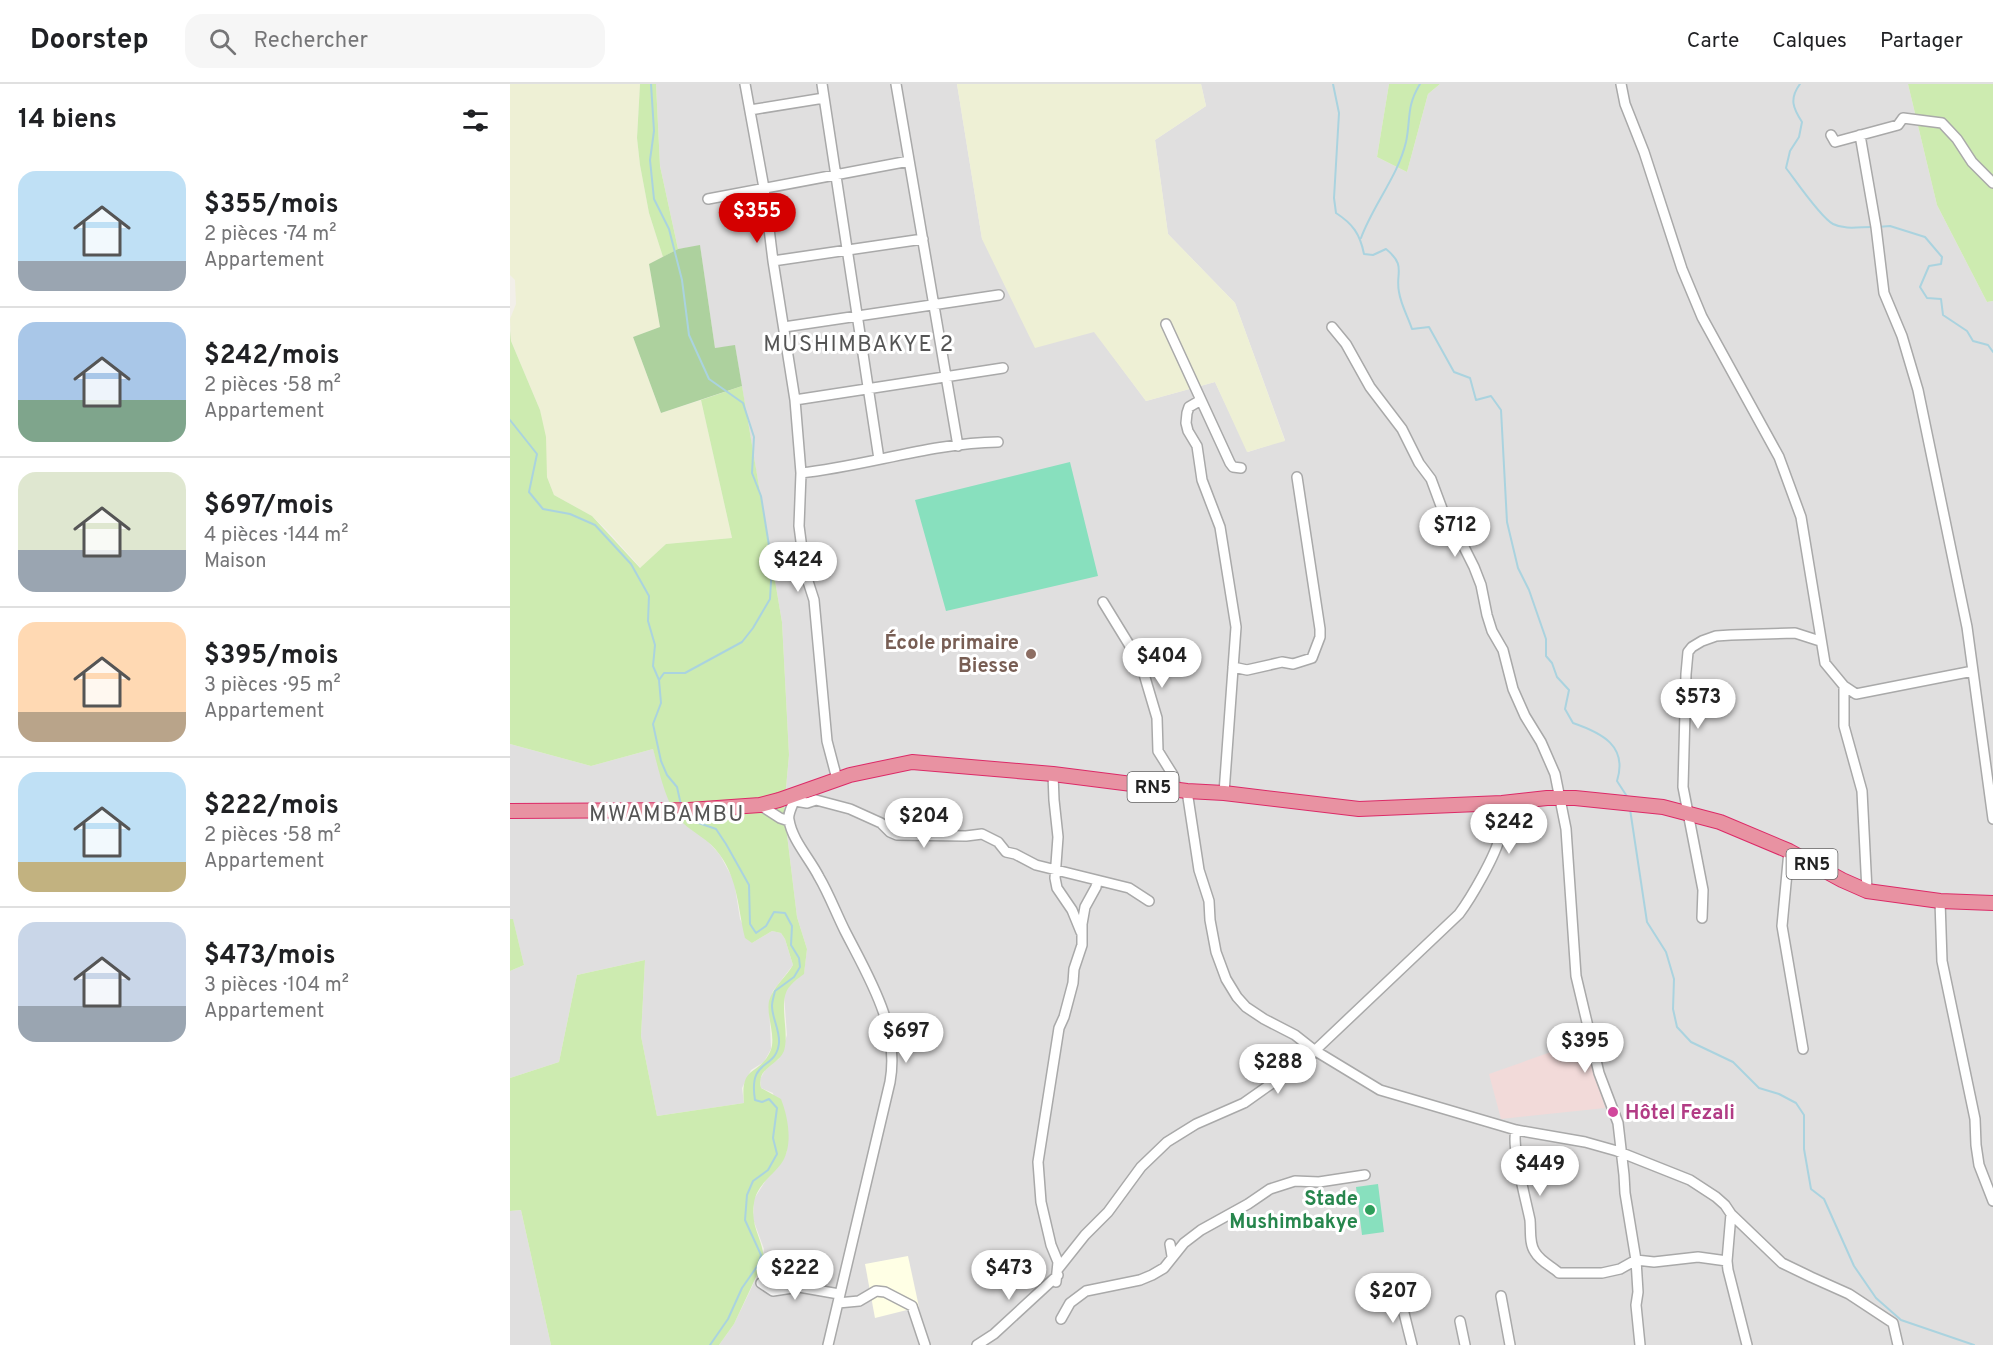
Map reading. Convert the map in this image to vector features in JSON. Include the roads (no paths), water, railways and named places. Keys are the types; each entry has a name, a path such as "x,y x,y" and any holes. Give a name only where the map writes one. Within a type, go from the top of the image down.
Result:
{"highway":[{"name":"RN5","path":"510,811 689,810 760,805 796,797 864,771 912,762 1053,774 1359,809 1502,803 1560,797 1663,807 1720,822 1789,851 1867,891 1940,901 1993,903"}],"street":[{"path":"745,84 764,188 795,400 801,473 799,505 803,560 814,600 831,782 826,803"},
{"path":"822,84 879,459"},
{"path":"896,84 958,446"},
{"path":"1621,84 1625,104 1644,152 1682,269 1702,317 1779,457 1801,517 1825,663 1844,686 1856,694 1973,670"},
{"path":"750,110 824,98"},
{"path":"1831,135 1835,142 1898,125 1903,118 1942,123 1957,139 1972,162 1993,183"},
{"path":"1860,135 1876,227 1884,293 1902,336 1918,390 1967,627 1993,819"},
{"path":"708,198 909,161"},
{"path":"773,261 923,239"},
{"path":"784,327 999,295"},
{"path":"1166,324 1230,463 1233,467 1241,468"},
{"path":"1332,327 1346,344 1370,387 1402,429 1419,463 1431,479 1448,522 1467,553 1481,585 1492,632 1503,650 1513,689 1552,765 1566,829 1575,970 1599,1073 1618,1123 1624,1193 1636,1260 1638,1292 1636,1305 1640,1345"},
{"path":"795,400 1003,368"},
{"path":"1201,400 1189,407 1186,423 1197,446 1202,480 1220,527 1236,627 1224,793"},
{"path":"801,473 958,446 998,442"},
{"path":"1233,667 1247,670 1282,662 1290,664 1302,662 1314,655 1320,637 1297,477"},
{"path":"1103,602 1140,664 1157,718 1158,752 1181,790 1199,870 1209,901 1214,942 1226,979 1237,998 1246,1007 1295,1035 1314,1050 1380,1090 1516,1130 1585,1142 1621,1153 1690,1180 1716,1197 1782,1263 1849,1294 1893,1323 1898,1345"},
{"path":"1702,918 1703,890 1686,813 1683,787 1688,652 1692,647 1716,636 1782,632 1795,633 1820,641"},
{"path":"1844,686 1844,726 1862,791 1867,891"},
{"path":"1053,774 1058,837 1055,878 1057,888 1067,901 1082,933"},
{"path":"828,1345 890,1082 891,1041 875,992 820,878 795,836 789,821 796,797 807,802 816,801 850,809 872,818 897,835 966,836 982,834 998,842 1006,852 1036,865 1129,888 1149,901"},
{"path":"977,1345 994,1334 1057,1275 1085,1235 1108,1212 1141,1167 1167,1142 1196,1124 1253,1097 1305,1060 1445,928 1467,904 1497,848 1502,826 1502,803"},
{"path":"760,805 789,821"},
{"path":"1789,851 1782,926 1803,1049"},
{"path":"1057,1275 1041,1202 1038,1162 1059,1028 1064,1017 1073,983 1074,969 1082,945 1085,907 1097,881"},
{"path":"1940,901 1942,960 1975,1119 1979,1165 1993,1201"},
{"path":"1516,1130 1515,1142 1526,1194 1532,1242 1536,1254 1559,1274 1602,1273 1620,1269 1636,1260 1654,1262 1698,1257 1727,1261"},
{"path":"1061,1319 1070,1303 1086,1291 1140,1280 1164,1268 1184,1243 1201,1230 1270,1189 1295,1181 1319,1182 1365,1175"},
{"path":"1731,1214 1727,1261 1738,1314 1748,1345"},
{"path":"1170,1244 1172,1256"},
{"path":"761,1283 773,1291 799,1287 839,1299 859,1300 876,1292 885,1292 912,1306 925,1345"},
{"path":"1501,1296 1510,1345"},
{"path":"1400,1297 1412,1345"},
{"path":"1460,1321 1465,1345"}],"waterway":[{"path":"651,84 654,131 650,160 654,199 669,229 682,280 689,335 709,379 743,403 754,437 752,473 761,496 772,564 770,599 742,642 685,673 664,673 659,680"},
{"path":"1333,84 1339,113 1334,198 1336,213 1355,230 1364,254 1373,255 1386,249 1396,260 1399,270 1400,297 1412,329 1429,327 1454,372 1470,378 1476,400 1491,396 1501,410 1507,522 1518,568 1529,590 1546,639 1546,656 1552,663 1557,677 1569,690 1565,709 1573,723 1594,731 1616,750 1619,759 1617,781 1628,798"},
{"path":"1361,238 1402,155 1411,106 1420,84"},
{"path":"1800,84 1793,99 1796,112 1802,122 1799,137 1790,151 1786,168 1815,207 1833,224 1847,228 1872,227"},
{"path":"1877,227 1890,226 1925,237 1942,257 1941,264 1929,266 1920,287 1927,298 1941,299 1943,315 1967,331 1973,341 1988,345 1993,352"},
{"path":"510,420 537,454 529,492 543,509 570,514 595,525 631,564 649,596 648,621 655,645 653,666 659,680 661,703 653,724 661,761 667,775 677,787 681,805"},
{"path":"1630,809 1647,922 1666,952 1674,979 1673,1009 1677,1027 1691,1042 1733,1062 1759,1088 1779,1094 1796,1103 1804,1115 1804,1149 1811,1189 1824,1199 1854,1266 1876,1298 1901,1320 1974,1345"},
{"path":"685,816 687,819 716,829 726,844 749,885 750,924 756,933 766,926 774,912 785,913 792,926 791,945 799,958 800,967 794,977 775,991 772,1011 778,1033 777,1052 755,1077 755,1100 762,1102 769,1099 777,1108 773,1138 777,1154 768,1170 753,1181 747,1195 745,1220 761,1255 758,1265 742,1288 728,1319 710,1345"}],"place":[{"name":"École primaire Biesse","path":"1031,654"},
{"name":"Hôtel Fezali","path":"1613,1112"},
{"name":"Stade Mushimbakye","path":"1370,1210"}],"district":[{"name":"MUSHIMBAKYE 2","path":"859,343"},
{"name":"MWAMBAMBU","path":"667,813"}]}
